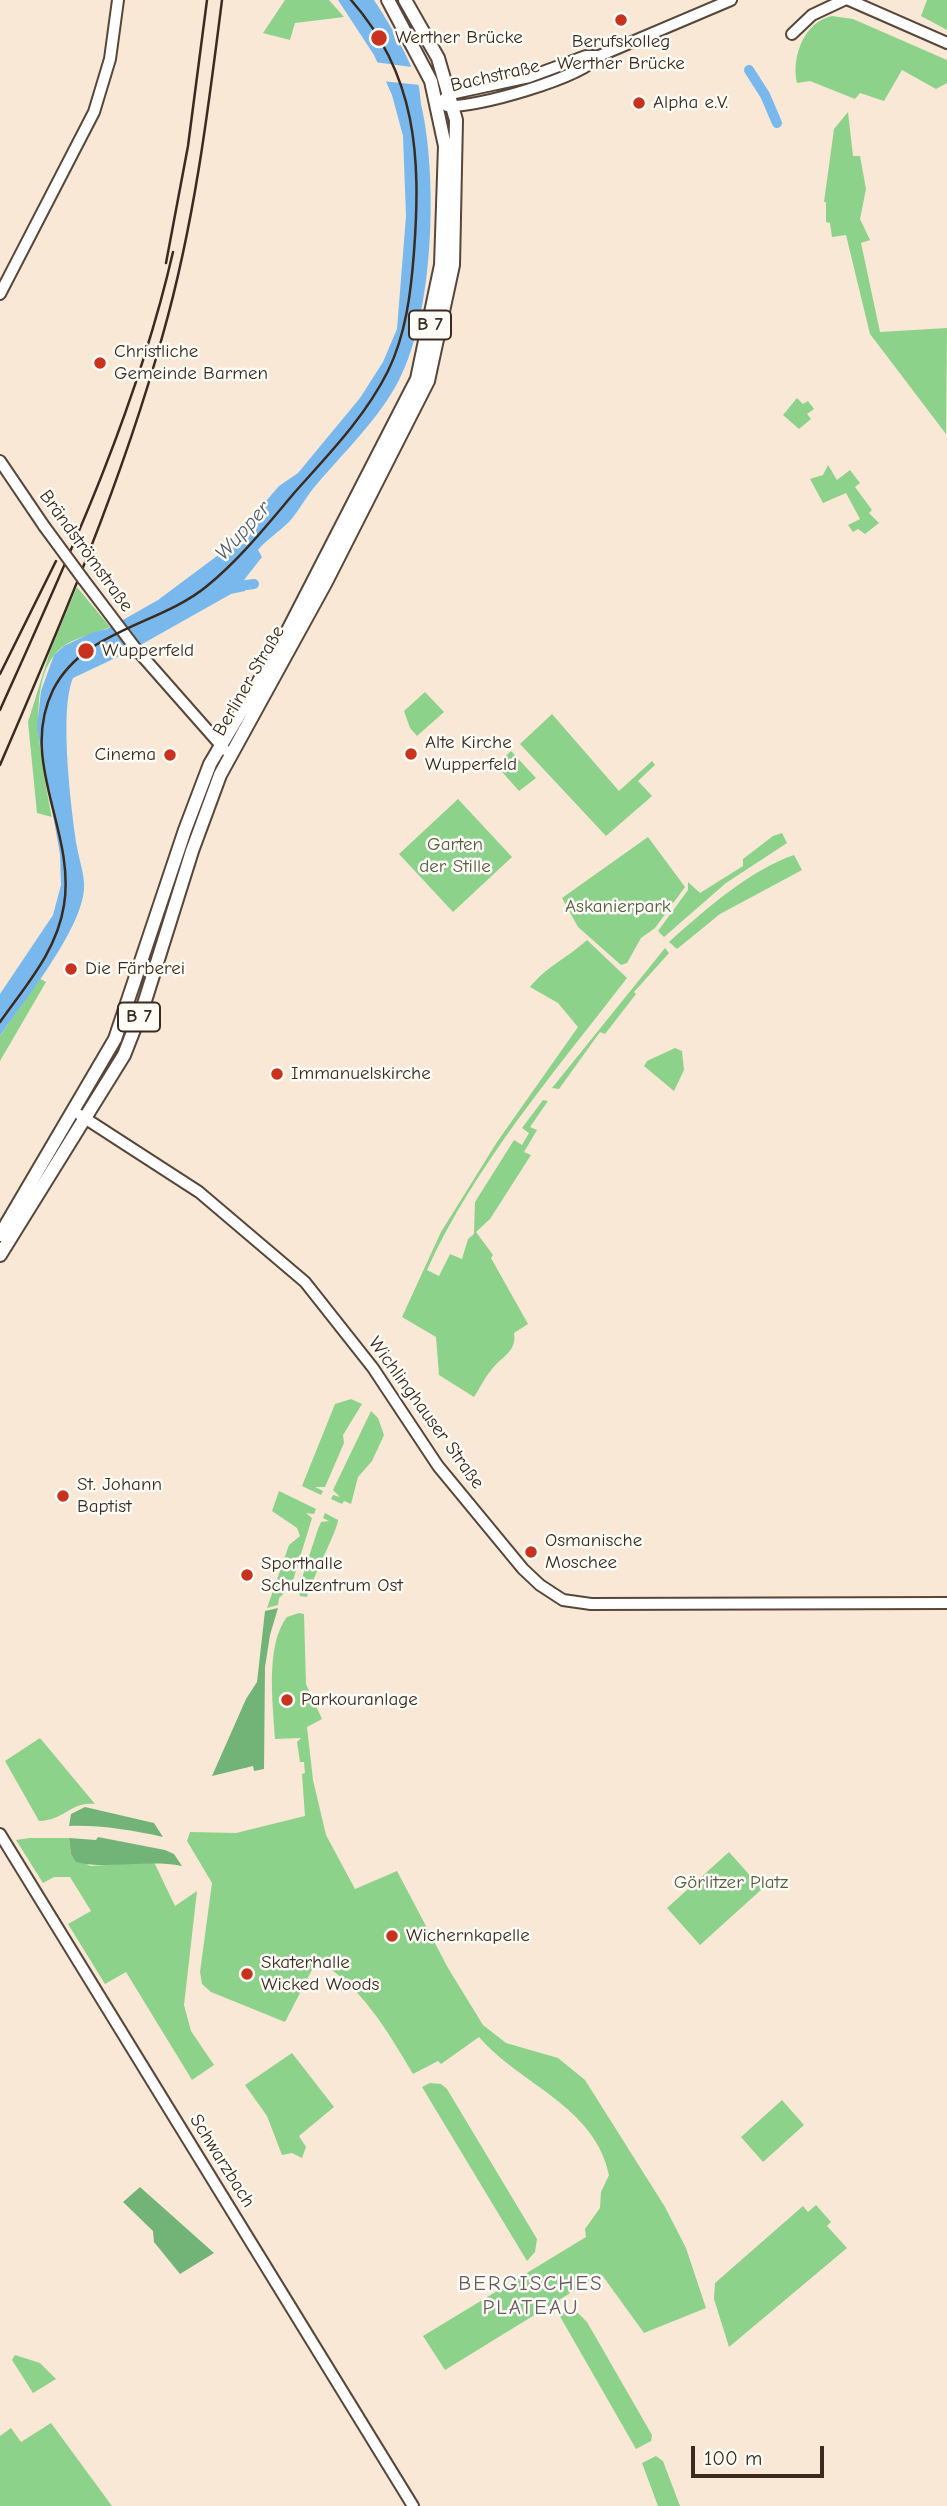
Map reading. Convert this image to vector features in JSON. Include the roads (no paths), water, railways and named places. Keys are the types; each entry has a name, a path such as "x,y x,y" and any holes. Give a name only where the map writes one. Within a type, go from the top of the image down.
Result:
{"main road":[{"name":"B 7","path":"388,0 424,64 437,105"},
{"name":"B 7","path":"405,0 429,38 452,100"},
{"name":"Berliner Straße","path":"0,1235 74,1112 119,1030 186,826 281,643 421,398 430,373 453,265 456,133 452,100"},
{"name":"Berliner Straße","path":"329,563 409,397 426,345 444,236 446,165 437,105"},
{"name":"Berliner Straße","path":"0,1255 124,1055 136,1026 225,750"},
{"path":"186,826 192,826 199,832"}],"street":[{"path":"0,294 94,112 110,59 118,0"},
{"name":"Bachstraße","path":"437,105 546,83 588,66 599,56 730,0"},
{"path":"792,33 812,15 847,0 947,43"},
{"name":"Brändströmstraße","path":"0,461 44,526 136,649 225,750"},
{"name":"Wichlinghauser Straße","path":"74,1112 199,1192 305,1282 373,1368 438,1466 523,1569 563,1600 591,1604 947,1603"},
{"name":"Schwarzbach","path":"0,1833 413,2506"}],"water":[{"name":"Wupper","path":"338,0 374,0 404,51 419,86 430,168 430,244 420,319 411,352 399,380 372,421 313,488 289,522 258,550 262,557 244,580 245,591 231,594 128,652 73,678 69,693 67,736 69,785 83,873 81,906 63,944 0,1036 0,994 53,915 61,885 60,854 37,727 41,691 54,655 64,646 91,633 107,629 158,600 221,553 279,486 298,473 360,398 383,362 397,329 406,216 403,136 392,95 374,55"}],"waterway":[{"path":"749,70 765,95 777,123"},
{"path":"231,587 254,584"}],"railway":[{"path":"166,263 188,146 207,0"},
{"path":"0,765 68,606 109,498 129,444 163,334 192,210 222,0"},
{"path":"0,1022 48,952 64,905 66,877 44,770 42,744 44,717 53,690 66,670 83,654 103,641 188,599 231,564 264,529 369,404 394,357 409,297 414,252 415,150 402,88 390,58 373,28 351,0"},
{"path":"0,710 98,486 120,428 158,312 173,252"},
{"path":"0,674 56,561"}],"place":[{"name":"Berufskolleg Werther Brücke","path":"621,20"},
{"name":"Werther Brücke","path":"379,38"},
{"name":"Alpha e.V.","path":"639,103"},
{"name":"Christliche Gemeinde Barmen","path":"100,363"},
{"name":"Wupperfeld","path":"86,651"},
{"name":"Alte Kirche Wupperfeld","path":"411,754"},
{"name":"Cinema","path":"170,755"},
{"name":"Die Färberei","path":"71,969"},
{"name":"Immanuelskirche","path":"277,1074"},
{"name":"St. Johann Baptist","path":"63,1496"},
{"name":"Osmanische Moschee","path":"531,1552"},
{"name":"Sporthalle Schulzentrum Ost","path":"247,1575"},
{"name":"Parkouranlage","path":"287,1700"},
{"name":"Wichernkapelle","path":"392,1936"},
{"name":"Skaterhalle Wicked Woods","path":"247,1974"}],"district":[{"name":"BERGISCHES PLATEAU","path":"531,2296"}],"park label":[{"name":"Garten der Stille","path":"455,856"},
{"name":"Askanierpark","path":"618,907"},
{"name":"Görlitzer Platz","path":"731,1883"}]}
